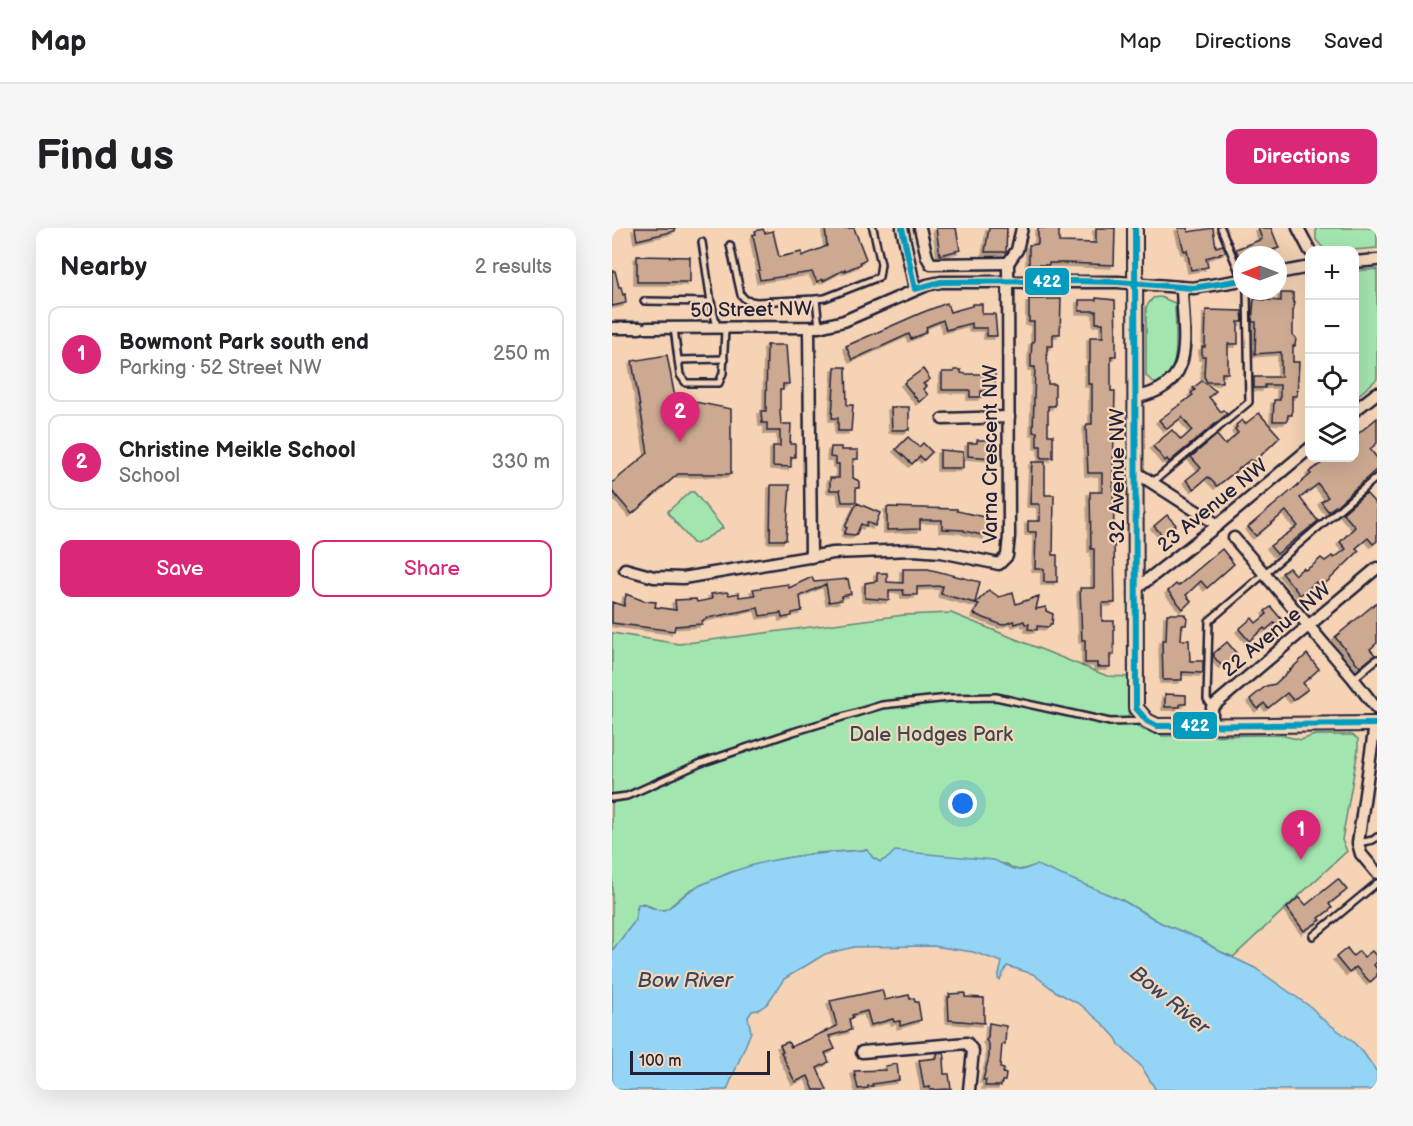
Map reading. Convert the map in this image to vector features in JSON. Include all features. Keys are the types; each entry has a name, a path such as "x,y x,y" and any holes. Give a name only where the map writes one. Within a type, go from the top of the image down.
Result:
{"street":[{"path":"902,228 915,289"},
{"path":"920,228 931,264 1008,263 1017,250 1022,228"},
{"name":"32 Avenue NW","path":"1135,228 1136,708 1147,721"},
{"path":"1298,228 1307,246"},
{"path":"1359,262 1377,260"},
{"name":"Varna Crescent NW","path":"811,557 833,553 913,550 941,552 999,564 1007,556 1009,536 1008,263"},
{"path":"1287,271 1305,268"},
{"name":"50 Street NW","path":"612,328 814,328 844,321 915,289 941,282 1135,283 1199,288 1233,282"},
{"path":"1137,397 1155,393 1165,387 1176,377 1182,364 1182,288"},
{"path":"626,569 654,577 683,579 811,557 814,328"},
{"path":"1358,408 1377,393"},
{"path":"943,419 1009,417"},
{"name":"23 Avenue NW","path":"1137,588 1218,525 1305,452"},
{"path":"1137,473 1218,525"},
{"path":"1234,538 1309,624 1377,709"},
{"name":"22 Avenue NW","path":"1212,707 1377,568"},
{"path":"1212,707 1212,725"},
{"path":"1147,721 1157,726 1376,724 1358,843 1362,854 1377,873"},
{"path":"862,1052 967,1043 973,1051 969,1090"}],"lane":[{"path":"730,245 741,295 746,300 756,302 816,299 879,277 881,264 873,228"},
{"path":"1221,228 1233,258"},
{"path":"674,328 680,375 686,383 719,382 723,374 724,359 721,328 711,302 702,242"},
{"path":"814,328 816,299"},
{"path":"1153,482 1249,402 1247,300"},
{"path":"644,301 711,302"},
{"path":"678,360 724,359"},
{"path":"1212,707 1207,699 1209,621 1377,477"},
{"path":"1352,676 1358,675 1377,659"},
{"path":"612,798 627,796 722,756 882,705 950,698 996,697 1110,722 1147,721"},
{"path":"1358,843 1377,837"},
{"path":"1313,936 1377,883"}],"green space":[{"path":"1316,228 1377,228 1377,248 1359,250 1359,246 1321,246 1316,240"},
{"path":"1377,269 1377,379 1359,395 1359,300 1359,271"},
{"path":"1160,297 1175,303 1176,344 1170,375 1164,382 1157,385 1146,376 1146,307 1153,298"},
{"path":"690,492 694,492 723,528 697,544 693,543 668,513"},
{"name":"Dale Hodges Park","path":"951,613 1107,676 1129,677 1129,716 1139,728 1161,732 1162,736 1280,735 1301,740 1315,735 1352,735 1358,739 1358,750 1342,840 1347,851 1233,957 1200,939 1161,923 1122,900 1030,867 1018,870 1007,864 888,858 880,862 873,858 867,850 816,853 731,872 690,890 666,910 658,910 643,903 637,907 635,921 612,951 612,633 679,644 904,615"}],"water":[{"name":"Bow River","path":"867,850 873,858 880,862 895,851 994,860 1019,870 1037,865 1122,900 1161,923 1200,939 1255,968 1312,1008 1363,1052 1377,1072 1377,1090 1156,1090 1141,1066 1120,1046 1103,1024 1081,1005 1055,991 1033,974 1007,966 1000,980 998,979 1002,962 973,952 933,946 854,947 825,954 784,979 767,1004 752,1011 748,1017 751,1032 727,1090 612,1090 612,951 635,921 638,904 664,910 694,888 760,863 796,856"}],"building":[{"path":"635,228 675,228 675,231 637,240"},
{"path":"825,228 854,228 866,259 860,262 861,264 845,271 845,269 823,281 822,279 817,282 812,272 760,280 753,235 756,234 755,231 763,229 765,233 773,231 779,257 802,252 802,256 827,246"},
{"path":"936,228 956,228 960,250 940,255"},
{"path":"989,228 1007,228 1006,252 985,252"},
{"path":"1038,228 1059,228 1059,242 1096,243 1096,228 1115,228 1114,265 1049,263 1049,265 1029,265 1029,245 1038,244"},
{"path":"1178,228 1187,228 1188,232 1213,228 1216,247 1223,245 1226,252 1206,258 1208,267 1191,270 1187,250 1184,251"},
{"path":"1258,228 1271,228 1278,246 1244,246 1262,239"},
{"path":"637,256 690,257 690,282 637,282"},
{"path":"612,271 615,271 619,287 623,295 625,294 626,303 612,306"},
{"path":"1287,293 1293,293 1295,303 1293,335 1296,338 1295,346 1293,346 1293,362 1299,362 1297,396 1292,396 1292,415 1288,415 1287,421 1273,421 1274,400 1280,400 1280,385 1254,388 1254,377 1281,377 1281,352 1255,354 1256,322 1252,322 1254,300 1287,300"},
{"path":"1096,298 1115,300 1116,356 1111,356 1111,391 1115,391 1113,474 1115,603 1102,603 1102,621 1114,621 1114,655 1110,655 1110,667 1097,667 1097,663 1085,663 1080,588 1094,588 1090,492 1102,492 1102,473 1088,473 1086,428 1087,424 1092,424 1092,384 1088,384 1088,363 1090,363 1090,337 1103,337 1103,323 1096,323 1096,311 1079,311 1079,300 1096,300"},
{"path":"1029,299 1061,299 1060,334 1053,334 1053,346 1047,346 1048,384 1055,384 1055,406 1048,406 1048,435 1053,435 1053,458 1041,458 1041,446 1037,446 1037,432 1033,432 1035,367 1031,367 1031,357 1034,322 1029,322"},
{"path":"947,303 950,312 972,306 972,304 982,304 982,314 995,314 997,336 987,336 987,328 972,328 972,323 946,330 943,320 926,327 925,333 911,339 909,334 852,360 846,346"},
{"path":"1206,310 1242,311 1243,322 1238,322 1238,344 1228,344 1228,373 1222,373 1222,382 1207,382 1204,376 1205,357 1202,357 1202,347 1205,347"},
{"path":"767,345 786,345 789,384 783,384 783,390 780,390 780,411 781,424 791,424 790,444 795,444 795,457 791,457 791,467 773,466 773,446 780,446 780,431 767,431 767,423 762,423 761,411 766,411"},
{"path":"667,355 675,398 731,409 731,474 678,474 632,514 612,491 612,483 648,453 632,361"},
{"path":"835,367 846,367 847,405 853,405 851,431 838,431 838,418 832,418"},
{"path":"923,369 930,379 923,384 926,386 923,389 928,395 919,402 904,383"},
{"path":"954,370 961,370 961,373 966,374 995,374 995,388 986,388 986,391 981,391 981,397 970,397 970,390 942,390 942,372 954,372"},
{"path":"1202,381 1216,391 1209,397 1221,412 1223,410 1227,414 1169,462 1167,459 1165,461 1153,446 1172,430 1181,440 1192,430 1182,417 1167,429 1159,420 1193,395 1191,393 1195,390 1193,388"},
{"path":"891,407 909,407 909,430 892,430"},
{"path":"1259,413 1280,437 1254,462 1250,460 1217,486 1208,477 1194,489 1186,480 1201,468 1191,457 1217,435 1225,445 1238,433 1235,429 1236,425 1242,420 1245,424"},
{"path":"1377,418 1377,443 1370,449 1377,458 1377,469 1328,511 1321,502 1328,497 1318,484 1300,498 1318,521 1277,554 1270,546 1298,526 1286,511 1256,536 1248,527 1323,462 1359,462 1359,433"},
{"path":"908,437 919,447 923,443 932,452 924,460 920,456 912,464 896,449"},
{"path":"977,440 994,440 993,458 968,456 968,443 977,443"},
{"path":"831,447 841,447 841,450 858,450 858,459 853,459 853,478 859,481 859,488 856,488 856,502 842,502 840,490 830,490 830,478 839,478 839,464 836,464 836,458 830,457"},
{"path":"940,450 963,452 963,468 940,468"},
{"path":"1032,462 1045,462 1045,495 1054,495 1053,555 1057,555 1057,582 1044,582 1044,569 1035,569 1036,532 1028,532 1028,521 1040,521 1040,506 1030,504"},
{"path":"771,485 790,485 786,540 770,540"},
{"path":"1366,493 1377,505 1377,541 1373,544 1368,538 1356,548 1359,551 1328,581 1320,587 1316,582 1300,595 1282,573 1289,568 1295,575 1321,558 1325,561 1332,556 1334,558 1346,549 1340,542 1355,527 1343,513"},
{"path":"857,503 880,513 875,526 867,522 866,526 861,524 856,535 844,534 847,528 845,527"},
{"path":"887,507 957,509 957,511 989,518 986,536 964,530 942,529 942,520 920,520 920,529 887,530"},
{"path":"1167,515 1176,525 1163,536 1154,526"},
{"path":"1222,549 1234,564 1207,588 1201,581 1186,595 1191,601 1183,609 1168,591 1176,584 1178,586"},
{"path":"903,569 928,569 980,582 975,603 941,594 943,586 917,587 917,595 904,595 903,590 889,590 889,600 865,598 865,583 877,581 877,573 887,573 887,582 903,583"},
{"path":"812,577 814,582 848,579 851,594 841,596 842,600 829,602 826,584 800,596 802,611 782,618 781,613 760,616 758,608 708,618 702,621 702,624 675,626 674,631 612,623 612,602 624,606 626,594 644,601 656,602 655,607 676,610 675,600 696,599 697,602 712,599 711,594 727,592 729,595 739,593 739,597 755,595 753,589 788,584 789,588"},
{"path":"989,590 999,597 1013,593 1016,604 1039,596 1036,609 1046,607 1046,611 1053,614 1052,624 1049,627 1037,626 1037,630 1028,629 1029,624 1025,624 1024,621 1002,625 974,614 979,604 976,603"},
{"path":"1377,602 1377,643 1370,649 1375,655 1360,667 1335,637"},
{"path":"1271,607 1282,620 1266,630 1264,628 1249,641 1239,629 1252,618 1256,623 1267,614 1265,611"},
{"path":"1167,614 1184,614 1187,618 1186,625 1182,625 1181,640 1189,640 1190,661 1203,661 1203,673 1182,672 1182,680 1163,680 1162,640 1166,640"},
{"path":"1227,642 1237,654 1230,663 1221,665 1214,657 1214,653"},
{"path":"1307,654 1319,669 1303,683 1308,689 1293,700 1287,693 1268,708 1264,703 1258,709 1250,699 1266,686 1275,684"},
{"path":"1165,694 1186,695 1186,704 1180,704 1180,707 1165,707"},
{"path":"1338,879 1347,890 1329,904 1332,908 1319,918 1321,920 1304,931 1287,908 1299,897 1306,905"},
{"path":"1347,948 1353,956 1359,951 1364,957 1372,951 1377,957 1374,965 1377,969 1377,976 1370,982 1356,967 1349,973 1336,957"},
{"path":"882,990 885,1000 909,995 910,999 914,998 915,1002 918,1002 921,1020 900,1026 900,1021 894,1022 893,1019 871,1025 867,1011 852,1015 853,1018 849,1019 851,1030 829,1036 835,1049 825,1053 829,1062 817,1068 827,1090 814,1090 808,1076 795,1082 780,1045 788,1042 791,1047 837,1026 830,1001"},
{"path":"965,993 965,997 984,998 984,1023 949,1020 949,994"},
{"path":"989,1023 1006,1026 1000,1068 1004,1069 1003,1073 1006,1074 1001,1086 985,1086 986,1080 983,1080 989,1057 989,1044 986,1040"},
{"path":"944,1052 944,1074 949,1074 951,1089 924,1088 919,1060 937,1058 937,1053"},
{"path":"897,1064 899,1080 872,1084 873,1086 868,1086 868,1088 858,1089 854,1071 886,1070 885,1066"}],"transit line":[{"name":"422","path":"902,228 915,289 941,282 1118,282 1193,288 1233,281"},
{"name":"422","path":"1135,228 1136,708 1147,721 1157,726 1377,724"}],"place":[{"name":"Christine Meikle School","path":"680,442"},
{"name":"Bowmont Park south end","path":"1301,860"}]}
